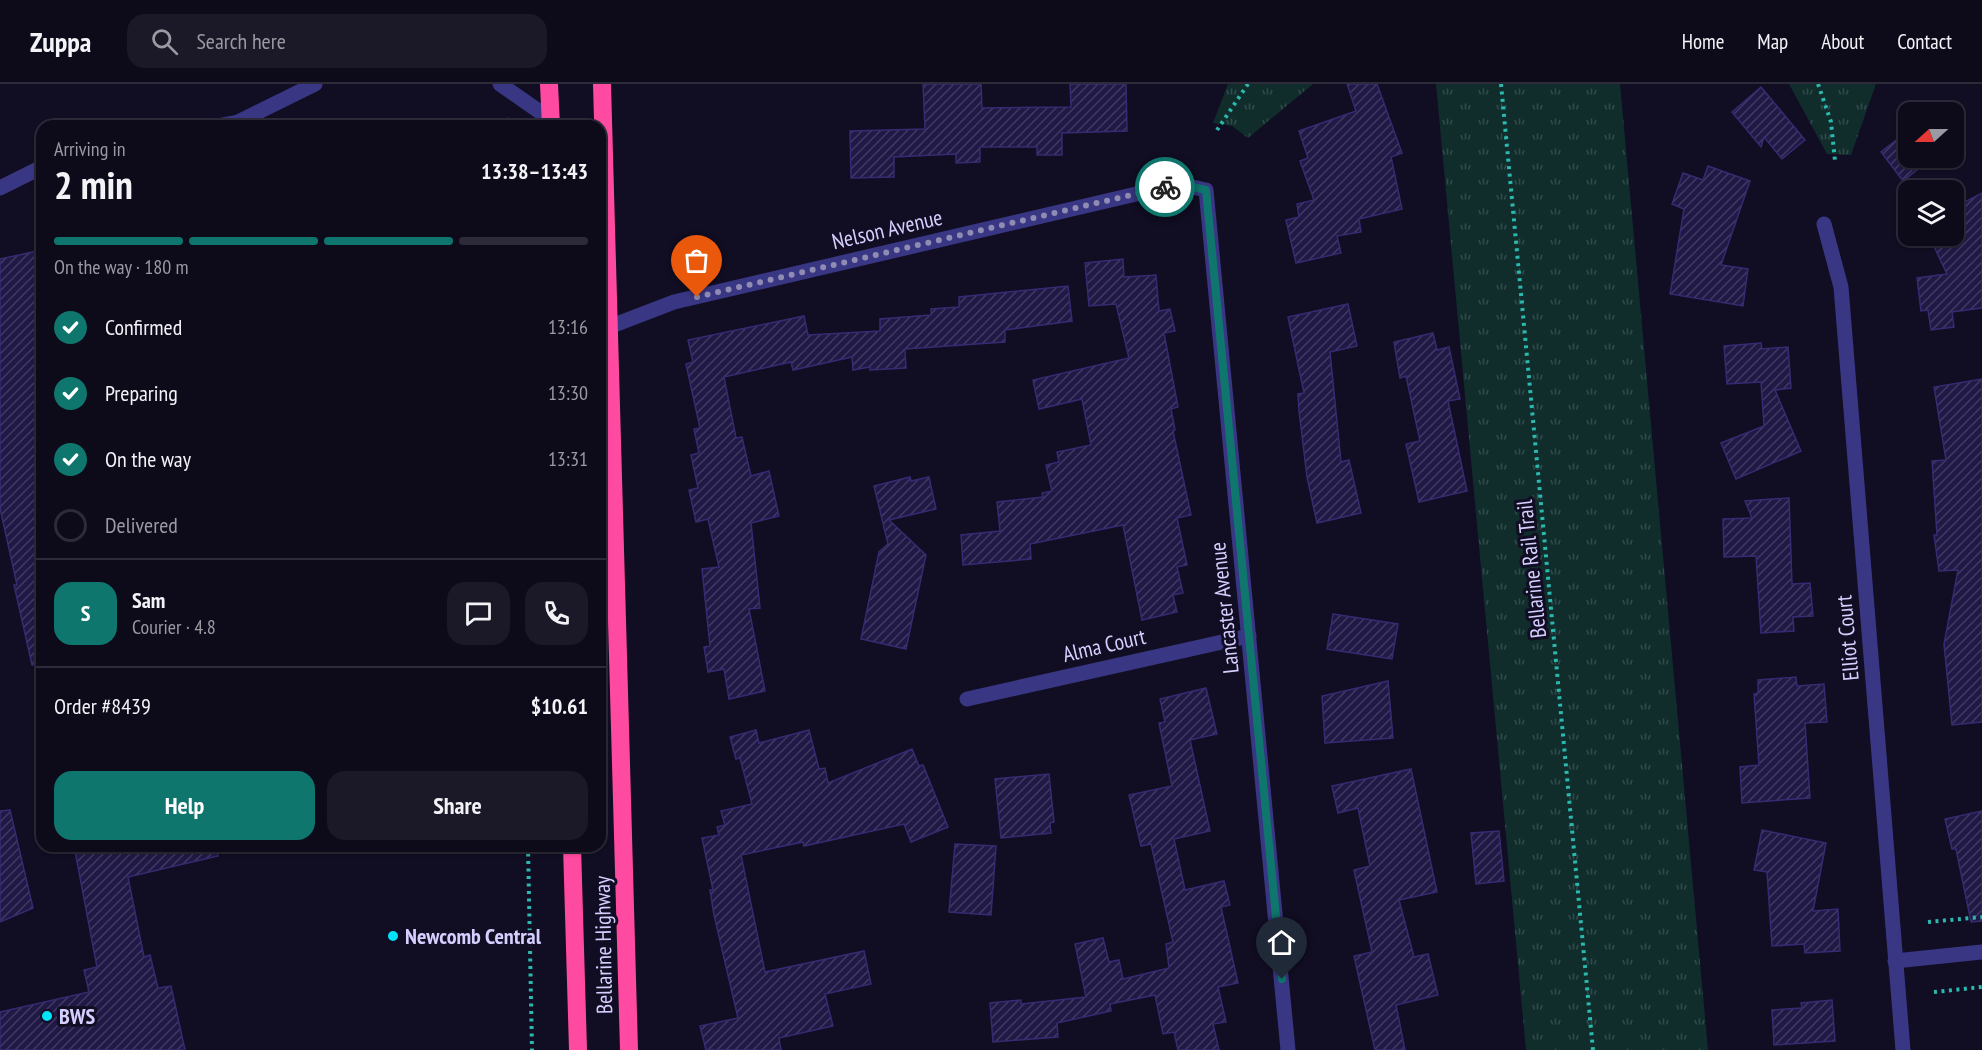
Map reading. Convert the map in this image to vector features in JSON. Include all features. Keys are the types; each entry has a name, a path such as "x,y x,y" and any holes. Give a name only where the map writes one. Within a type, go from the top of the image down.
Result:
{"highway":[{"path":"549,84 551,120"},
{"name":"Bellarine Highway","path":"602,84 603,120"},
{"name":"Bellarine Highway","path":"606,223 629,1050"},
{"name":"Bellarine Highway","path":"572,852 578,1050"}],"street":[{"path":"242,120 315,84"},
{"path":"500,84 547,120"},
{"path":"0,188 36,170"},
{"name":"Nelson Avenue","path":"609,327 674,302 1179,184"},
{"name":"Lancaster Avenue","path":"1179,184 1206,190 1288,1050"},
{"name":"Elliot Court","path":"1824,225 1841,287 1903,1050"},
{"name":"Alma Court","path":"968,699 1249,636"},
{"path":"1895,960 1982,952"}],"path":[{"path":"1217,130 1248,84"},
{"name":"Bellarine Rail Trail","path":"1501,84 1593,1050"},
{"path":"1818,84 1831,122 1835,161"},
{"path":"528,852 532,1050"},
{"path":"1928,922 1982,917"},
{"path":"1934,992 1982,987"}],"green space":[{"path":"1228,84 1313,84 1248,138 1232,126 1213,123"},
{"path":"1436,84 1620,84 1708,1050 1526,1050"},
{"path":"1789,84 1876,84 1851,155 1827,154"}],"building":[{"path":"923,84 981,84 982,108 1071,107 1070,84 1126,84 1127,131 1062,133 1062,155 1037,155 1037,147 980,147 980,162 956,163 956,154 894,157 894,177 851,178 850,131 925,129"},
{"path":"1347,84 1377,84 1402,153 1391,157 1402,209 1359,219 1361,232 1337,236 1341,253 1296,263 1286,220 1299,217 1297,204 1314,200 1300,161 1308,158 1299,131 1356,111"},
{"path":"1761,87 1805,140 1782,159 1764,137 1761,147 1732,112"},
{"path":"1898,139 1898,168 1919,168 1902,180 1881,152"},
{"path":"1708,166 1750,181 1721,265 1748,269 1743,306 1670,294 1684,209 1672,204 1683,173 1703,180"},
{"path":"1982,193 1982,308 1952,312 1954,327 1931,330 1928,310 1921,311 1917,278 1947,274 1934,246 1964,246 1964,202"},
{"path":"36,251 36,665 32,665 0,508 0,259"},
{"path":"1123,259 1124,277 1156,275 1159,311 1170,309 1175,331 1164,333 1178,407 1171,409 1175,430 1173,431 1191,515 1177,518 1187,565 1177,567 1183,593 1173,595 1177,612 1142,620 1123,525 1030,544 1031,559 963,565 961,535 1000,531 997,502 1043,497 1042,493 1052,491 1046,465 1059,462 1057,452 1091,445 1082,399 1039,409 1033,380 1129,358 1116,304 1089,306 1085,263"},
{"path":"1068,286 1072,321 1005,330 1005,342 905,349 906,368 870,370 870,367 853,370 852,357 793,370 791,362 724,377 736,438 742,437 751,476 769,471 779,516 751,523 760,608 749,609 765,691 729,699 724,669 708,672 704,647 710,646 702,569 719,567 708,519 696,522 689,490 698,488 691,455 699,453 694,429 700,428 686,364 693,362 688,340 804,316 808,335 880,331 880,319 931,315 931,309 959,307 959,297"},
{"path":"1348,304 1357,346 1330,352 1341,462 1349,460 1361,513 1317,523 1307,477 1299,411 1298,394 1304,393 1288,317"},
{"path":"1433,333 1437,350 1449,347 1460,399 1448,401 1467,491 1419,502 1406,444 1420,441 1406,376 1400,378 1394,342"},
{"path":"1761,343 1762,349 1788,347 1791,388 1775,390 1801,451 1736,479 1721,443 1764,426 1761,382 1727,384 1724,346"},
{"path":"1982,379 1982,722 1952,725 1944,644 1958,570 1939,571 1934,535 1937,535 1932,461 1946,460 1934,387"},
{"path":"910,477 911,481 929,477 936,509 889,520 926,555 906,649 861,639 879,552 888,544 874,486"},
{"path":"1789,498 1792,584 1810,583 1813,616 1793,617 1794,631 1761,633 1756,556 1724,557 1723,519 1752,518 1745,501"},
{"path":"1333,614 1398,624 1392,659 1327,649"},
{"path":"1796,677 1797,686 1824,684 1827,722 1805,723 1810,798 1742,803 1740,767 1759,765 1754,694 1758,693 1758,680"},
{"path":"1388,681 1393,738 1325,743 1322,696"},
{"path":"1206,688 1217,734 1190,740 1210,831 1174,839 1185,890 1224,881 1230,905 1221,907 1238,983 1218,987 1226,1022 1213,1024 1219,1050 1178,1050 1174,1032 1163,1034 1155,995 1110,1004 1111,1011 1057,1023 1058,1037 993,1042 990,1003 1021,1000 1021,1004 1086,997 1075,944 1103,938 1109,962 1119,960 1123,979 1169,968 1166,944 1173,942 1151,844 1141,846 1129,795 1172,786 1159,723 1165,722 1160,699"},
{"path":"756,730 759,743 809,730 819,769 825,768 828,783 912,749 919,766 923,765 948,827 911,842 904,824 804,846 803,842 741,855 765,972 864,951 871,984 825,994 833,1026 779,1038 781,1050 706,1050 700,1026 738,1018 714,915 710,890 713,890 702,838 719,835 717,827 725,825 721,811 752,804 740,758 736,759 730,737"},
{"path":"1411,769 1437,892 1399,900 1414,957 1428,954 1438,995 1396,1005 1405,1050 1375,1050 1354,956 1372,952 1354,870 1370,866 1358,808 1338,813 1332,786"},
{"path":"1049,774 1054,822 1050,823 1051,833 1001,838 995,779"},
{"path":"10,810 33,908 0,922 0,811"},
{"path":"1982,811 1982,921 1971,922 1956,849 1952,849 1945,819"},
{"path":"1762,830 1826,843 1813,911 1838,909 1840,951 1805,953 1804,944 1772,946 1767,872 1754,870"},
{"path":"1499,831 1504,881 1476,884 1471,833"},
{"path":"955,844 996,846 991,915 949,912"},
{"path":"75,852 218,852 218,856 128,877 144,957 150,955 158,988 171,986 185,1050 0,1050 0,1012 89,992 84,970 97,967"},
{"path":"1832,1000 1835,1041 1774,1045 1772,1010 1802,1008 1801,1003"}],"way so far":[{"path":"697,297 1165,187"}],"place":[{"name":"Newcomb Central","path":"393,936"},
{"name":"BWS","path":"47,1016"}],"route":[{"path":"1165,187 1179,184 1206,190 1282,979"}]}
